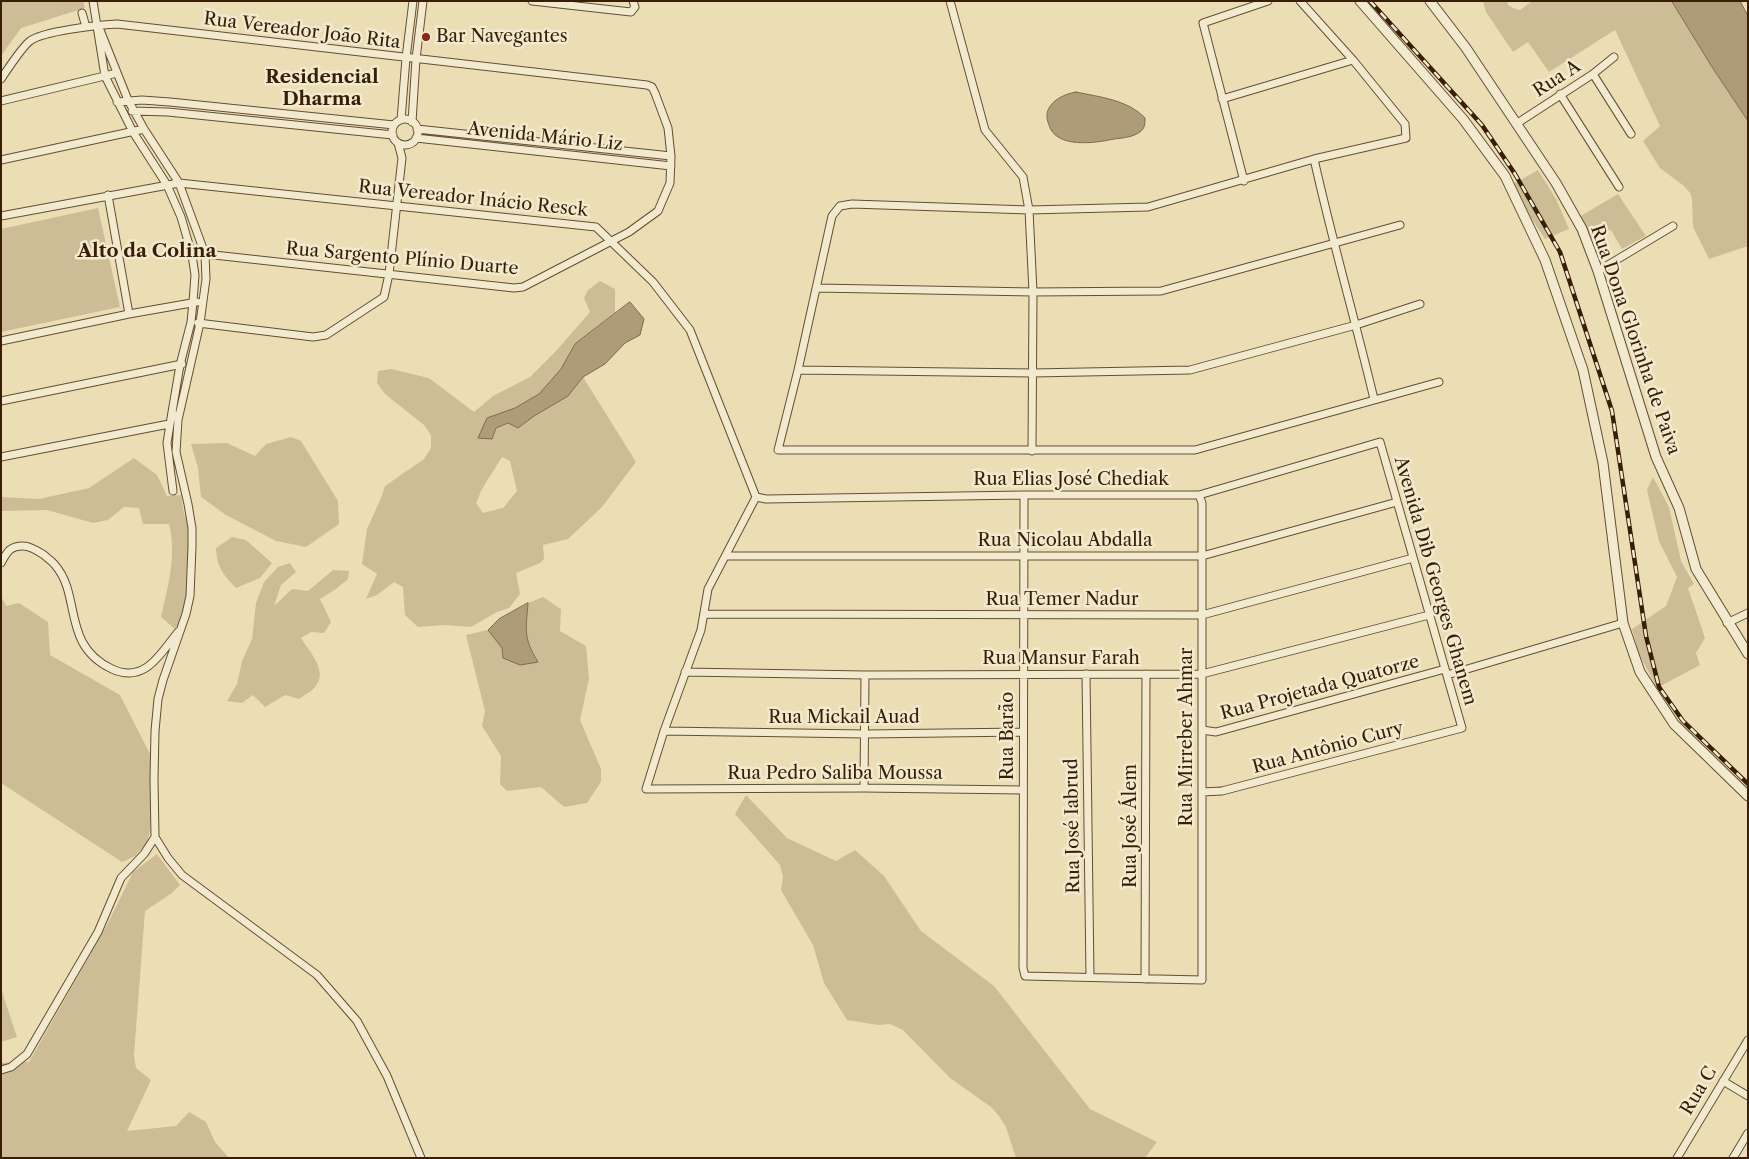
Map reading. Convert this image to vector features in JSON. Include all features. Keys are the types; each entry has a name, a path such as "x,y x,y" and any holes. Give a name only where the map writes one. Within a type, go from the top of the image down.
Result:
{"street":[{"path":"93,1 105,76 133,132 167,185 181,217 192,255 195,275 191,322 180,365 167,443 173,491"},
{"path":"401,120 413,1"},
{"path":"412,122 416,59 423,1"},
{"path":"532,1 631,12 636,7 633,1"},
{"path":"950,1 985,130 1023,177 1029,210 1033,292 1032,451"},
{"path":"1244,180 1202,23 1268,1"},
{"path":"1300,1 1353,60 1405,124 1406,138 1314,159 1148,207 1029,210 852,204 840,206 832,216 817,288 778,450 1195,450 1439,382"},
{"path":"1360,1 1463,119 1505,176 1546,260 1583,370 1602,463 1623,623 1640,672 1674,724 1748,796"},
{"name":"Rua Dona Glorinha de Paiva","path":"1430,1 1466,48 1556,183 1582,229 1598,271 1656,457 1680,508 1696,569 1727,623 1748,654"},
{"path":"82,13 86,27"},
{"name":"Rua Vereador João Rita","path":"1,79 29,41 44,35 98,25 117,24 648,85 652,87"},
{"path":"98,25 128,100 180,183 205,254 206,279 204,302 178,420 176,452 188,504 192,547 190,596 181,628 162,680 158,699 154,769 155,836 168,858 182,875 317,975 357,1021 387,1076 421,1158"},
{"name":"Rua A","path":"1516,124 1593,74 1614,57"},
{"path":"1222,99 1353,60"},
{"path":"1,101 117,73"},
{"path":"1593,74 1631,134"},
{"name":"Rua Sargento Plínio Duarte","path":"192,255 205,254 514,288 523,287 629,232 658,211 670,183 671,166 668,128 652,87"},
{"path":"1560,94 1619,187"},
{"path":"117,102 128,100 170,102 394,125 405,119 412,122 417,129 416,138 402,158"},
{"path":"122,112 168,112 393,135"},
{"path":"191,322 313,337 326,335 384,298 389,274 402,158 398,143 393,135 394,125"},
{"path":"1,160 133,132 144,128"},
{"name":"Avenida Mário Liz","path":"417,129 670,156"},
{"name":"Avenida Mário Liz","path":"416,138 671,166"},
{"path":"398,143 410,144"},
{"path":"1314,159 1374,399"},
{"name":"Rua Vereador Inácio Resck","path":"1,216 180,183 596,228 653,282 690,330 756,496"},
{"path":"108,196 129,314"},
{"path":"817,288 1033,292 1161,291 1400,225"},
{"path":"1598,271 1673,226"},
{"path":"1,341 129,314 193,302 204,302"},
{"path":"798,370 1032,373 1190,370 1356,325 1420,304"},
{"path":"1,401 192,362"},
{"path":"172,412 178,420"},
{"path":"1,457 169,424"},
{"name":"Rua Elias José Chediak","path":"756,496 766,499 1024,495 1199,495 1380,442"},
{"name":"Avenida Dib Georges Ghanem","path":"1380,442 1462,728"},
{"name":"Rua Barão","path":"1024,495 1023,968 1025,976 1090,977"},
{"name":"Rua Mirreber Ahmar","path":"1145,979 1202,980 1202,503 1199,495"},
{"path":"664,731 700,630 708,589 756,496"},
{"name":"Rua Nicolau Abdalla","path":"726,556 1202,556 1397,502"},
{"path":"1,563 6,553 13,546 26,546 39,551 56,565 66,584 76,627 83,642 94,657 109,668 123,673 143,671 150,666 181,628"},
{"name":"Rua Temer Nadur","path":"704,614 1202,615 1413,558"},
{"path":"1727,623 1748,613"},
{"name":"Rua Mansur Farah","path":"685,672 1202,674 1429,615"},
{"name":"Rua Projetada Quatorze","path":"1202,730 1216,732 1446,672 1623,623"},
{"path":"864,788 865,674"},
{"name":"Rua José Iabrud","path":"1086,674 1090,977"},
{"name":"Rua José Álem","path":"1145,979 1146,674"},
{"name":"Rua Antônio Cury","path":"1202,792 1222,791 1462,728"},
{"name":"Rua Mickail Auad","path":"664,731 864,734 1023,732"},
{"name":"Rua Pedro Saliba Moussa","path":"664,731 646,789 864,788 1023,790"},
{"path":"1,1070 11,1067 27,1054 98,932 121,878 144,854 155,836"},
{"path":"1090,977 1145,979"},
{"name":"Rua C","path":"1677,1158 1748,1040"},
{"path":"1723,1081 1748,1096"},
{"path":"1733,1158 1748,1133"}],"shaded area":[{"path":"1,1 83,1 85,8 21,28 1,56"},
{"path":"1483,1 1507,1 1508,5 1520,10 1532,1 1672,1 1712,67 1748,121 1748,246 1709,259 1693,227 1690,193 1684,186 1660,168 1643,141 1660,126 1615,30 1549,72 1528,42 1513,52 1486,12"},
{"path":"1672,1 1740,1 1748,16 1748,121 1712,67"},
{"path":"1076,92 1113,100 1130,107 1145,118 1144,127 1140,132 1131,136 1097,142 1077,142 1060,138 1053,133 1049,125 1047,118 1048,110 1060,98"},
{"path":"1538,170 1556,199 1569,229 1545,239 1510,186"},
{"path":"1618,194 1646,236 1622,249 1611,230 1588,240 1579,217"},
{"path":"98,208 120,307 1,332 1,229"},
{"path":"600,281 615,289 615,313 575,344 561,369 539,394 515,408 487,418 479,437 492,438 496,428 508,423 518,428 568,396 583,377 636,462 602,507 568,539 543,545 544,559 540,563 516,573 520,594 509,608 497,612 471,627 445,625 418,627 405,615 403,587 394,582 377,595 366,599 377,574 362,564 367,529 385,486 424,459 431,448 431,435 424,425 385,394 377,383 378,371 391,369 429,378 474,412 493,396 530,377 557,350 590,312 584,298 588,290","holes":["502,457 510,461 517,491 503,508 483,513 476,503 482,489"]},
{"path":"630,302 644,319 640,335 625,343 605,364 583,377 568,396 518,428 508,423 496,428 492,439 478,438 487,418 515,408 539,394 561,369 575,344"},
{"path":"291,437 301,441 338,501 339,524 306,547 276,541 226,515 201,497 198,468 191,444 227,443 255,456 266,444"},
{"path":"134,458 157,475 167,496 181,495 184,514 190,531 188,589 184,616 175,629 161,617 172,559 169,524 143,524 139,508 124,507 108,520 93,523 47,510 1,511 1,497 39,499 89,488"},
{"path":"1653,477 1669,507 1681,561 1694,584 1688,588 1705,638 1696,653 1700,665 1657,688 1639,654 1632,629 1666,606 1677,577 1659,541 1647,490"},
{"path":"232,537 246,540 272,563 260,578 236,588 222,570 216,548"},
{"path":"290,563 296,572 281,585 274,606 292,589 308,591 333,570 349,571 348,579 320,599 331,622 324,633 311,632 301,638 313,655 319,668 319,681 313,689 299,699 285,695 265,707 253,695 242,703 227,701 237,684 242,661 252,639 256,603 264,582 278,567"},
{"path":"1,596 6,606 19,603 48,622 50,655 120,695 151,756 150,830 147,843 135,856 122,862 1,783"},
{"path":"543,597 561,609 560,631 586,646 589,679 580,720 601,769 601,782 587,803 564,807 541,787 507,791 500,784 501,756 482,726 485,711 466,635 488,630 502,648 537,662 529,646 526,634 528,603"},
{"path":"528,603 528,640 538,662 520,665 503,658 502,648 488,630 499,619"},
{"path":"746,795 787,838 836,861 855,850 884,876 921,931 994,986 1090,1109 1157,1142 1145,1158 1016,1158 1006,1127 999,1116 991,1107 950,1078 903,1030 890,1024 878,1025 847,1020 824,983 813,945 781,890 783,877 780,865 735,814"},
{"path":"157,854 180,885 172,893 145,911 134,1055 136,1068 151,1080 127,1131 176,1126 189,1112 206,1122 215,1142 229,1158 1,1158 1,1063 29,1062 107,925 133,872"},
{"path":"1,989 17,1037 1,1042"}],"railway":[{"path":"1370,1 1482,125 1515,174 1560,252 1612,411 1646,636 1659,687 1683,721 1748,784"}],"place":[{"name":"Bar Navegantes","path":"426,37"}],"district":[{"name":"Residencial Dharma","path":"322,89"},
{"name":"Alto da Colina","path":"147,252"}]}
